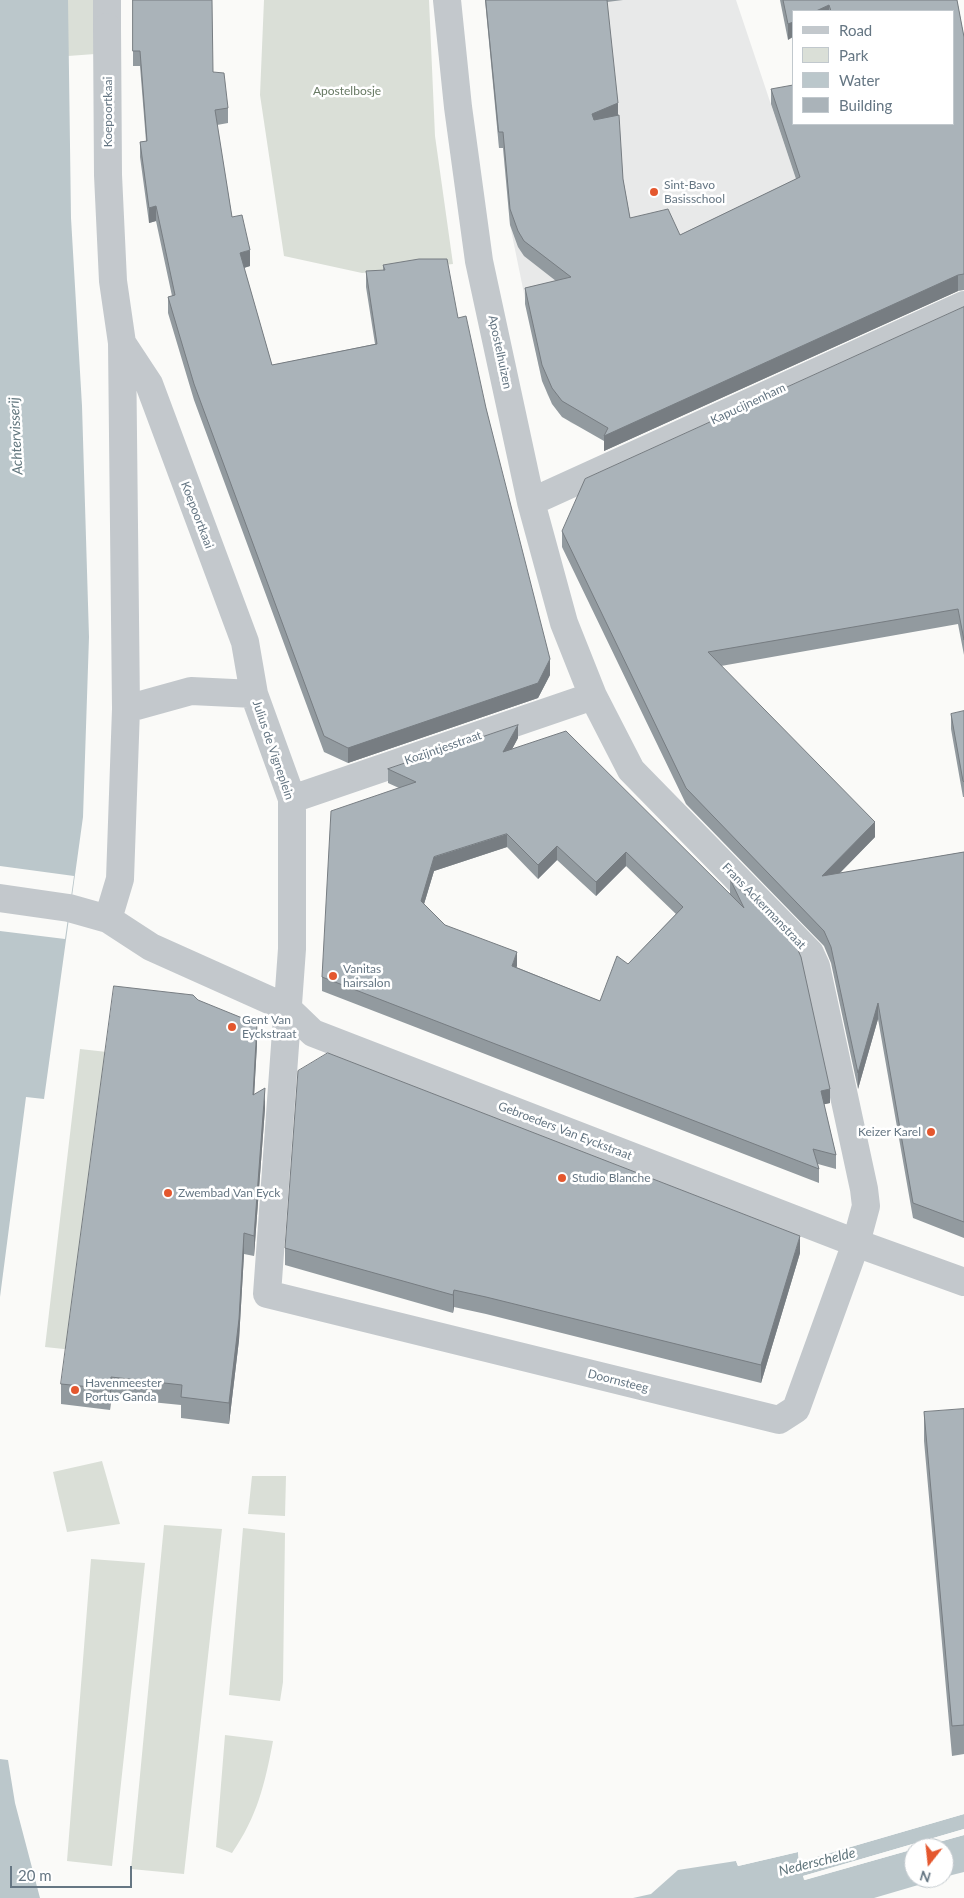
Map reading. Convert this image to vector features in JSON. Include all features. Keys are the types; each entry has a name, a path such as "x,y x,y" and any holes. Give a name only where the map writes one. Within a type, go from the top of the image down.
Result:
{"street":[{"name":"Koepoortkaai","path":"107,0 108,175 112,272 122,343 126,710"},
{"name":"Apostelhuizen","path":"447,0 458,107 479,261 531,502 564,623 593,696"},
{"name":"Kapucijnenham","path":"531,502 964,305"},
{"name":"Koepoortkaai","path":"122,343 152,393 245,642 254,694"},
{"name":"Julius de Vigneplein","path":"126,710 191,691 254,694 292,800 292,949 267,1294"},
{"name":"Kozijntjesstraat","path":"292,800 593,696"},
{"name":"Frans Ackermanstraat","path":"593,696 631,770 810,953 816,966 864,1189 866,1206 856,1243"},
{"path":"108,919 120,879 126,710"},
{"path":"0,898 69,908 108,919 151,947 287,1008"},
{"name":"Gebroeders Van Eyckstraat","path":"287,1008 313,1033 856,1243 964,1282"},
{"name":"Doornsteeg","path":"267,1294 779,1420 796,1409 856,1243"}],"shaded area":[{"name":"Sint-Bavo Basisschool","path":"486,0 736,0 816,239 595,433 571,423 559,413 547,394 541,367 539,367 510,225 503,148 499,148"}],"green space":[{"path":"68,0 95,0 95,54 68,56"},
{"name":"Apostelbosje","path":"264,0 429,0 435,136 453,264 362,273 284,256 260,95"},
{"path":"80,1049 107,1052 73,1350 45,1347"},
{"path":"102,1461 120,1524 67,1532 53,1472"},
{"path":"252,1476 286,1476 285,1516 248,1514"},
{"path":"164,1525 222,1529 184,1874 131,1869"},
{"path":"243,1528 285,1533 283,1682 280,1701 229,1695"},
{"path":"91,1559 145,1563 112,1866 67,1861"},
{"path":"225,1735 273,1741 259,1800 241,1840 232,1853 216,1847"}],"water":[{"name":"Achtervisserij","path":"0,0 68,0 71,218 82,406 89,637 83,817 44,1099 26,1097 0,1297"},
{"path":"0,1759 8,1760 15,1803 40,1898 0,1898"},
{"name":"Nederschelde","path":"964,1814 964,1829 933,1838 904,1838 904,1847 803,1876 805,1880 904,1852 904,1888 908,1888 874,1898 633,1898 651,1894 678,1870 736,1861 738,1866 798,1852 799,1862"},
{"path":"964,1835 964,1872 954,1874 954,1838"}],"pier":[{"path":"0,866 74,876 65,939 0,931"},
{"path":"964,1812 964,1814 799,1862 798,1852 738,1866 736,1861 739,1863 798,1850 801,1859"},
{"path":"964,1829 964,1835 953,1838 933,1838"},
{"path":"904,1847 904,1852 804,1880 803,1876"}],"building":[{"path":"133,0 212,0 213,72 224,73 228,108 215,110 232,217 242,215 250,250 240,253 272,365 377,344 366,271 385,270 383,265 419,259 447,259 458,318 466,316 486,408 550,659 538,683 348,748 324,736 194,384 168,297 175,295 156,206 149,208 140,142 147,141 140,51 133,51"},
{"name":"Sint-Bavo Basisschool","path":"486,0 607,0 618,103 592,114 594,120 619,115 623,179 630,218 668,209 680,235 800,177 771,89 792,85 792,125 954,125 954,10 831,10 829,5 818,10 792,10 792,22 788,24 783,0 957,0 964,37 964,274 958,275 604,436 608,428 562,401 552,388 542,365 525,288 571,277 524,241 518,231 510,209 503,132 499,132"},
{"path":"964,307 964,640 958,609 708,652 875,822 822,876 964,852 964,1222 913,1203 878,1003 858,1073 831,947 824,931 686,788 562,531 585,479"},
{"path":"964,711 964,782 951,714"},
{"path":"518,725 503,752 566,731 744,908 730,879 797,948 801,957 830,1089 821,1091 836,1155 813,1149 819,1169 322,977 331,811 416,782 388,769","holes":["507,834 538,865 557,846 596,882 626,852 683,907 628,964 617,956 600,1001 512,966 517,952 445,925 421,901 434,857"]},
{"name":"Zwembad Van Eyck","path":"114,986 193,995 198,1000 257,1024 253,1095 265,1088 254,1236 244,1233 239,1319 229,1403 181,1397 182,1385 111,1377 110,1389 61,1384"},
{"path":"328,1053 800,1236 761,1365 486,1297 454,1290 453,1295 285,1248 298,1071"},
{"path":"964,1409 964,1725 952,1726 924,1412"}],"place":[{"name":"Sint-Bavo Basisschool","path":"654,192"},
{"name":"Vanitas hairsalon","path":"333,976"},
{"name":"Gent Van Eyckstraat","path":"232,1027"},
{"name":"Keizer Karel","path":"931,1132"},
{"name":"Studio Blanche","path":"562,1178"},
{"name":"Zwembad Van Eyck","path":"168,1193"},
{"name":"Havenmeester Portus Ganda","path":"75,1390"}]}
